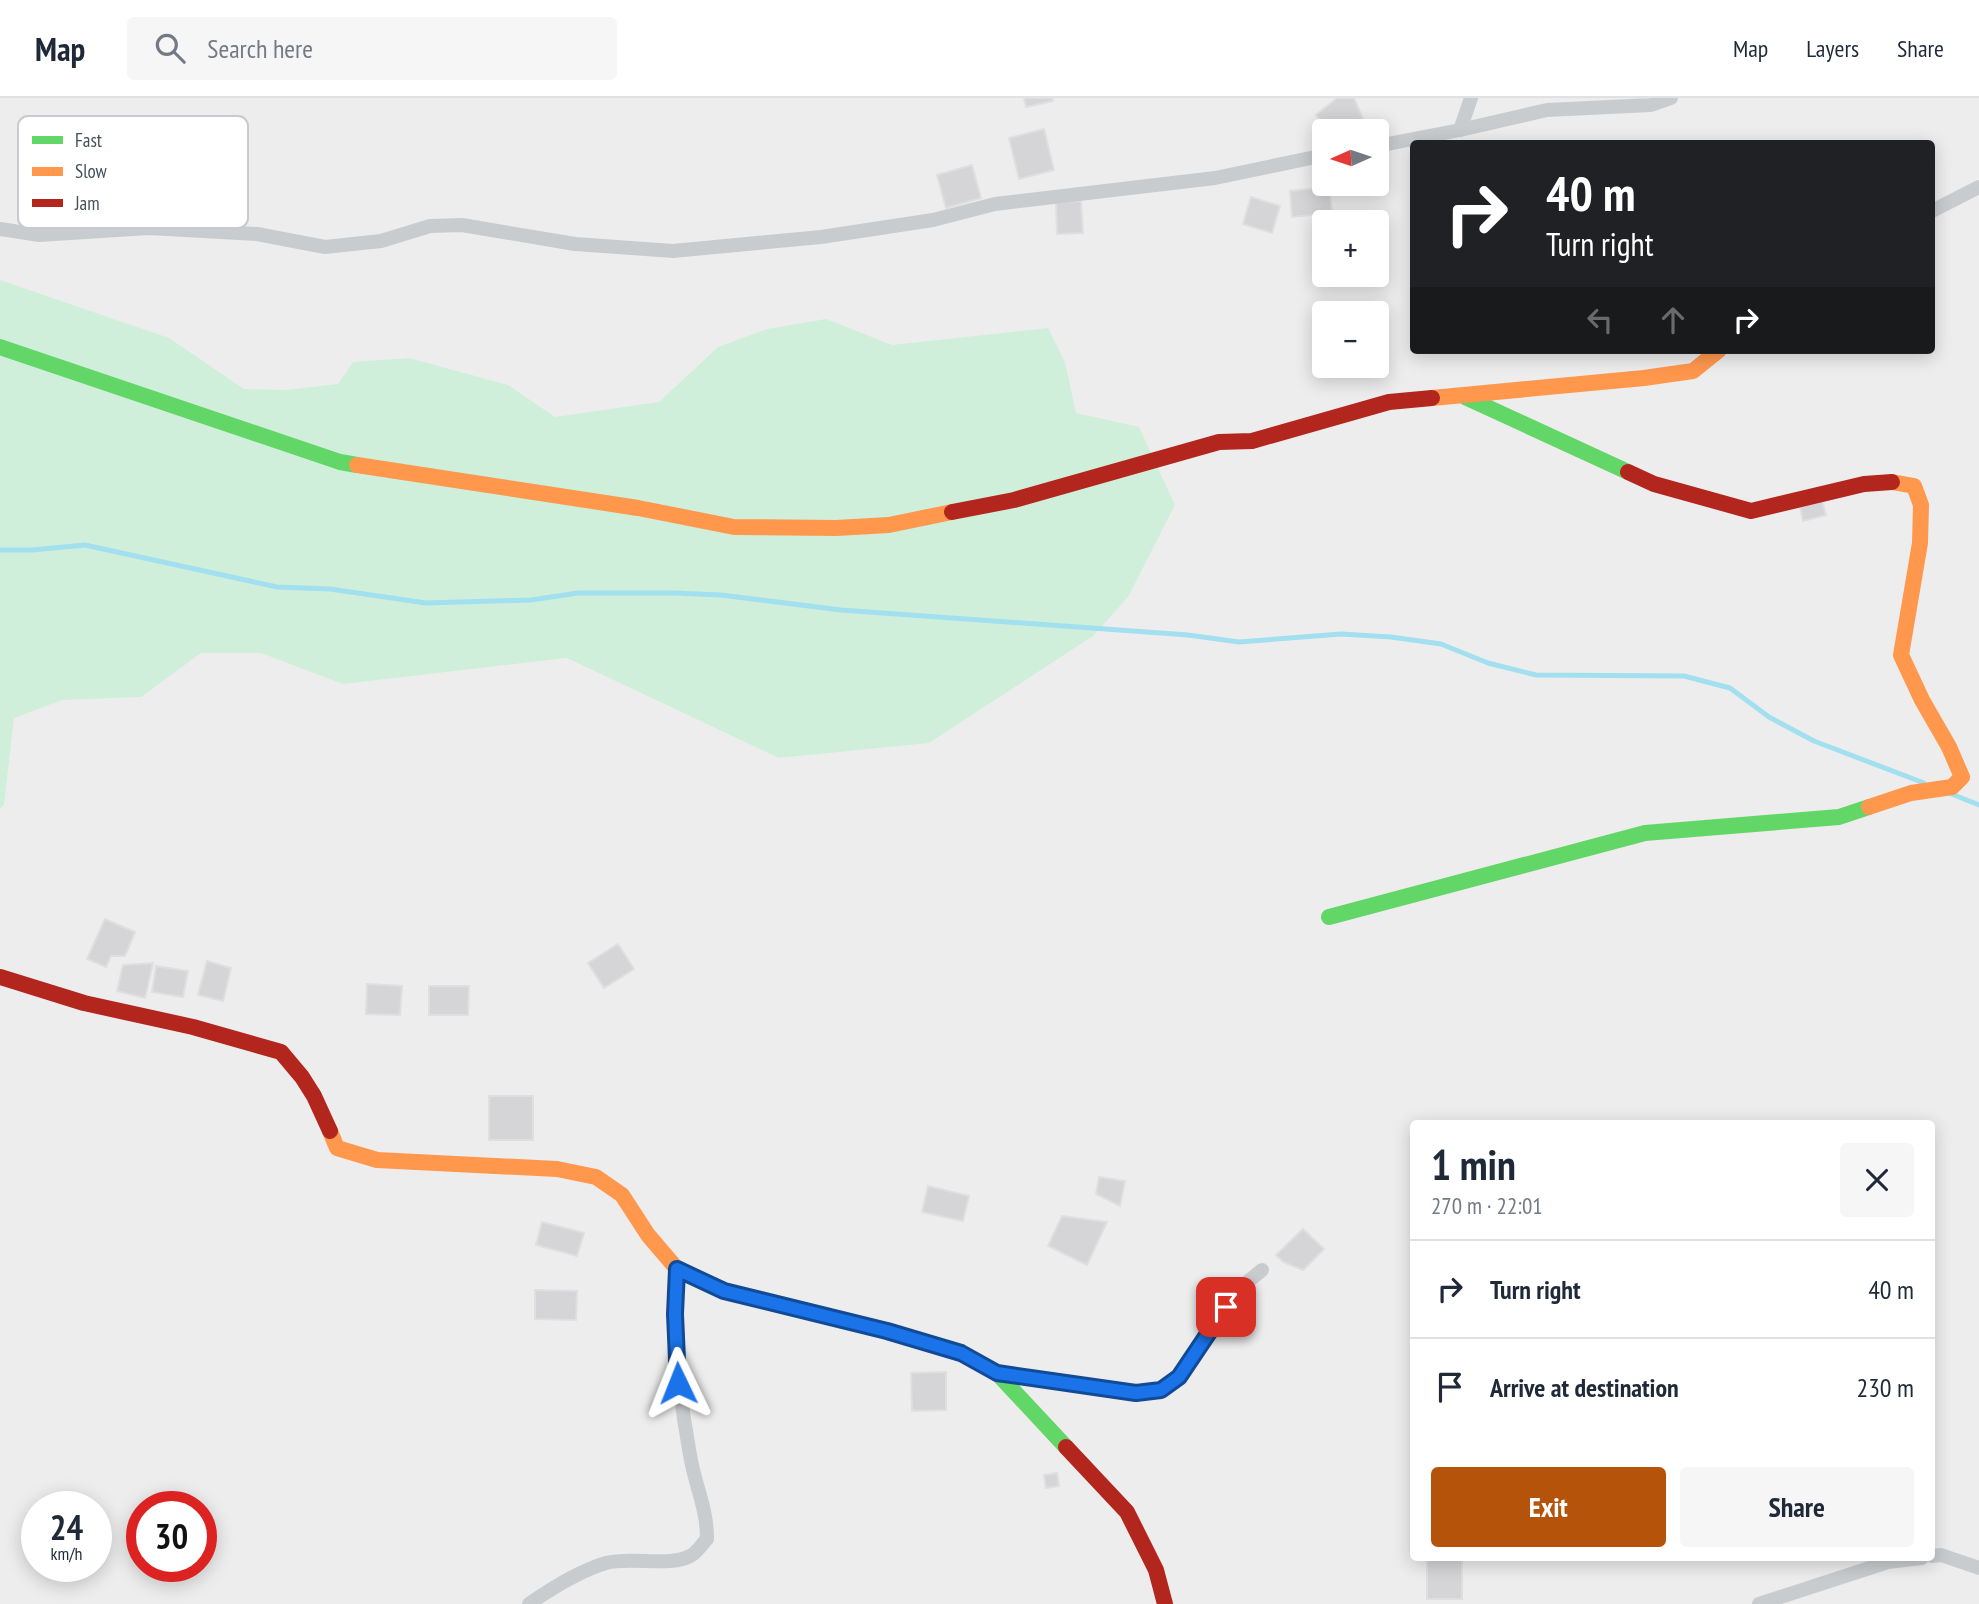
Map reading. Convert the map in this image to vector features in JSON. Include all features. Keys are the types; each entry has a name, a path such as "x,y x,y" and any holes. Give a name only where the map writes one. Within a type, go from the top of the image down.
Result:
{"street":[{"path":"1460,130 1471,98"},
{"path":"1390,143 1547,110 1651,105 1671,98"},
{"path":"0,229 39,235 149,228 257,234 325,247 381,241 430,226 462,225 575,244 673,251 821,237 933,220 995,204 1215,178 1312,158"},
{"path":"1935,209 1979,187"},
{"path":"0,348 340,462 638,508 734,527 836,528 889,525 1014,500 1219,442 1252,441 1389,402 1693,371 1714,354"},
{"path":"1329,917 1645,834 1839,817 1911,793 1952,787 1962,776 1901,654 1920,543 1921,505 1914,486 1888,481 1864,484 1751,511 1654,484 1463,396"},
{"path":"0,977 84,1003 193,1027 281,1052 314,1096 337,1148 377,1160 557,1169 596,1177 622,1195 648,1235 677,1269 724,1291 887,1331 961,1353 997,1373 1127,1512 1156,1570 1165,1604"},
{"path":"529,1604 550,1589 604,1563 689,1557 707,1539 707,1516 690,1459 678,1383 675,1314 677,1269"},
{"path":"997,1373 1136,1393 1161,1390 1179,1377 1234,1293 1262,1270"},
{"path":"1935,1552 1979,1568"},
{"path":"1759,1604 1896,1561"}],"green space":[{"path":"0,280 169,338 244,389 286,390 338,384 353,362 409,358 508,385 555,417 659,402 718,347 767,329 826,319 892,345 1048,328 1065,362 1076,413 1139,427 1175,505 1128,597 1093,636 929,743 779,758 567,658 343,684 261,653 201,653 141,697 62,700 14,718 4,805 0,809"}],"building":[{"path":"1024,98 1052,98 1053,101 1026,107"},
{"path":"1337,98 1354,98 1363,119 1319,119 1316,115"},
{"path":"1044,129 1054,170 1019,179 1009,138"},
{"path":"972,165 981,198 946,208 937,175"},
{"path":"1312,189 1312,196 1330,196 1332,210 1312,210 1312,215 1292,217 1290,191"},
{"path":"1251,197 1280,206 1272,233 1243,224"},
{"path":"1081,201 1083,233 1057,234 1056,202"},
{"path":"1822,501 1826,515 1803,521 1800,507"},
{"path":"105,919 135,932 125,956 111,956 106,967 87,959"},
{"path":"618,944 634,969 604,988 588,963"},
{"path":"207,961 231,968 223,1001 198,995"},
{"path":"153,963 145,998 117,991 123,965"},
{"path":"156,966 188,971 183,997 152,992"},
{"path":"367,984 402,986 400,1015 366,1014"},
{"path":"429,986 469,986 468,1015 429,1015"},
{"path":"489,1096 533,1096 533,1140 489,1140"},
{"path":"1099,1177 1125,1181 1120,1206 1096,1194"},
{"path":"928,1186 969,1196 963,1221 922,1212"},
{"path":"1062,1216 1107,1222 1087,1265 1048,1246"},
{"path":"542,1222 584,1233 577,1256 536,1245"},
{"path":"1303,1229 1324,1249 1303,1270 1283,1262 1276,1255"},
{"path":"535,1290 577,1291 576,1320 535,1319"},
{"path":"946,1372 946,1410 912,1411 911,1373"},
{"path":"1057,1473 1059,1486 1046,1488 1044,1475"},
{"path":"1427,1561 1462,1561 1462,1599 1427,1599"}],"waterway":[{"path":"0,550 85,545 277,587 330,589 426,603 531,600 578,593 674,593 721,595 841,610 1188,635 1239,642 1341,634 1391,637 1441,644 1488,663 1536,675 1684,676 1730,688 1769,717 1814,741 1924,783"},
{"path":"1949,793 1979,805"}],"traffic: fast":[{"path":"0,347 340,462 357,465"},
{"path":"1465,397 1628,472"},
{"path":"1329,917 1645,833 1839,817 1869,807"},
{"path":"818,1314 961,1353 997,1373 1066,1447"}],"traffic: slow":[{"path":"1432,398 1693,371 1714,354"},
{"path":"357,465 638,508 734,527 836,528 889,525 952,512"},
{"path":"1869,807 1911,793 1952,787 1962,777 1901,655 1920,543 1921,505 1914,486 1892,482"},
{"path":"330,1131 337,1148 377,1160 557,1169 596,1177 622,1195 648,1235 677,1269 724,1291 818,1314"}],"traffic: jam":[{"path":"952,512 1014,500 1219,442 1252,441 1389,402 1432,398"},
{"path":"1628,472 1654,484 1751,511 1864,484 1892,482"},
{"path":"0,977 84,1003 193,1027 281,1052 314,1096 330,1131"},
{"path":"1066,1447 1127,1512 1156,1570 1165,1604"}],"route":[{"path":"678,1383 675,1314 677,1269 724,1291 887,1331 961,1353 997,1373 1136,1393 1161,1390 1179,1377 1226,1307"}]}
